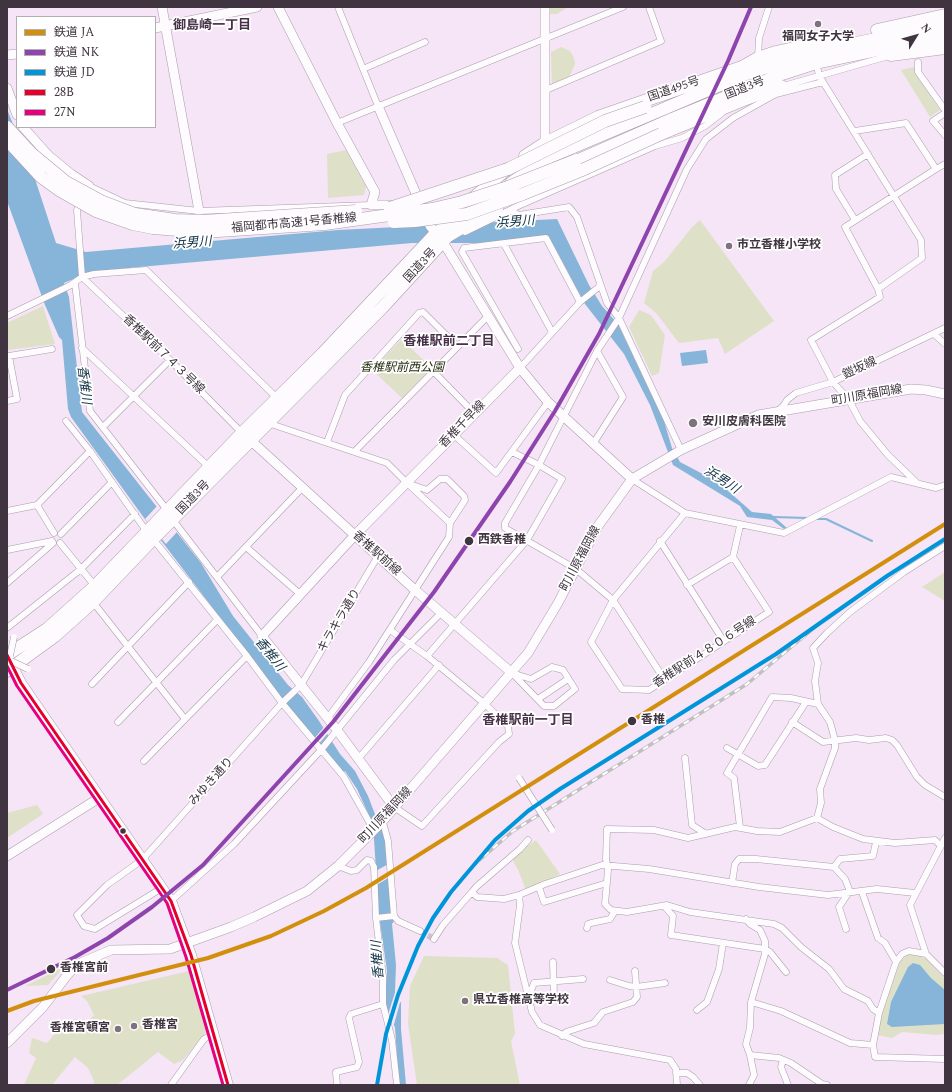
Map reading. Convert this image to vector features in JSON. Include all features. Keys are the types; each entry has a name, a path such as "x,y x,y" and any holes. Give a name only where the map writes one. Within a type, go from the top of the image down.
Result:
{"highway":[{"name":"国道495号","path":"450,220 517,161 545,143 598,117 744,70 758,58 812,43 945,15"},
{"name":"国道495号","path":"891,35 945,15"},
{"name":"国道3号","path":"8,662 95,586 170,515 246,437 278,399 450,220 550,157 744,70 817,51 945,25"},
{"path":"575,156 773,66 821,52 945,25"},
{"name":"国道3号","path":"436,234 448,236 476,223 555,171 672,119 781,80 818,69 836,58 945,34"},
{"path":"575,156 777,74 824,59 945,34"},
{"path":"836,58 877,58 903,52 945,48"},
{"path":"390,208 508,169 605,121 744,70"},
{"path":"325,224 415,221 466,214 523,194 580,171 661,134 741,101 781,80"},
{"name":"福岡都市高速1号香椎線","path":"7,127 31,153 66,182 101,201 135,214 175,220 204,221 268,218 390,208 430,202 480,190 575,156"},
{"name":"福岡都市高速1号香椎線","path":"7,140 41,177 59,190 96,212 133,224 174,231 203,232 325,224 356,218 406,214 462,202 531,179 575,156"},
{"name":"国道3号","path":"170,515 209,467 246,437 268,423 382,308 436,234"},
{"name":"国道3号","path":"8,662 55,636 94,602 150,535"}],"main road":[{"path":"8,662 21,684 171,901 187,943 228,1085"}],"street":[{"path":"162,7 199,211"},
{"path":"156,28 256,7"},
{"path":"278,7 337,122 376,192 371,205"},
{"path":"338,7 378,106 421,205 436,234 520,368 548,402 562,416 632,479 685,514 740,526 784,533 891,478 916,482 936,488 945,485"},
{"path":"545,7 545,143"},
{"path":"337,122 623,7"},
{"path":"546,90 661,41 649,7"},
{"path":"758,58 759,38 770,7"},
{"path":"363,69 425,42"},
{"path":"878,288 922,258 921,240 855,131 823,82 818,69 903,52"},
{"path":"918,62 918,72 945,110"},
{"path":"476,223 510,210 655,146 682,138 705,126 730,106 781,80"},
{"path":"664,679 614,600 576,569 505,528 505,523 539,465 562,416 597,351 619,318 684,175 706,139 732,118 776,94 823,82"},
{"path":"7,88 16,112"},
{"path":"945,114 933,121 945,135"},
{"path":"855,131 906,122 936,169"},
{"path":"24,128 48,155 70,174 89,186 125,203 199,211 371,205 421,205"},
{"path":"855,220 836,189 835,175 868,154"},
{"path":"916,482 888,455 860,421 849,400 833,382 811,340 880,297 878,288 844,226 945,164"},
{"path":"82,277 76,210 89,186"},
{"path":"510,210 519,215 569,207 577,216 607,303 619,318 680,451"},
{"path":"518,349 462,252 464,248 546,238 580,302"},
{"path":"504,244 552,332"},
{"path":"7,316 73,284 82,277 94,274 146,270 278,399"},
{"name":"香椎駅前７４３号線","path":"82,277 170,360 246,437"},
{"path":"73,284 90,411 218,576 298,688 337,730 394,807 422,826 499,742 509,734 508,726 485,704 439,665 390,630"},
{"path":"520,368 580,302 600,286"},
{"path":"327,442 345,395 419,313 423,312 457,346"},
{"path":"355,451 488,316"},
{"name":"鎧坂線","path":"777,412 784,406 787,400 796,393 833,382 945,328"},
{"path":"934,334 945,344"},
{"path":"82,348 209,467"},
{"path":"7,401 17,399 9,356 52,349"},
{"path":"593,444 623,397 597,351"},
{"path":"103,428 136,397 170,360"},
{"name":"香椎千早線","path":"262,636 355,535 453,434 520,368"},
{"path":"434,372 474,413"},
{"name":"町川原福岡線","path":"7,1043 43,1007 68,974 78,964 111,950 170,949 254,918 301,894 338,866 381,823 512,673 535,643 598,526 632,479 680,451 758,415 911,389 945,394"},
{"path":"453,434 496,473 548,402"},
{"path":"66,422 90,451 150,535 344,777 372,827 370,835"},
{"path":"268,423 387,463 450,523"},
{"name":"香椎駅前線","path":"246,437 415,590 512,673"},
{"path":"7,511 37,505 90,451"},
{"path":"427,656 456,625 527,540 562,479 539,465 512,452"},
{"path":"327,719 369,662 449,537 450,523 465,500 464,496 448,479 440,479 427,490 407,483"},
{"path":"52,542 51,536 57,533 112,482"},
{"path":"218,576 303,488"},
{"path":"37,505 57,533 63,538 60,543"},
{"path":"7,628 81,569 135,514"},
{"path":"614,600 660,541 685,514"},
{"path":"687,585 733,557 740,526"},
{"path":"660,541 723,640"},
{"path":"7,583 52,542"},
{"path":"7,550 52,542 60,543 95,586"},
{"path":"817,818 821,803 820,789 835,748 835,740 830,722 818,704 815,681 818,663 813,648 850,612 904,572 945,546"},
{"path":"246,547 300,594"},
{"name":"キラキラ通り","path":"283,702 298,688 378,556"},
{"name":"香椎駅前４８０６号線","path":"614,600 591,642 611,674 622,688 649,690 723,640 769,612 733,557"},
{"path":"92,684 189,582"},
{"path":"94,602 156,684 185,719"},
{"path":"171,901 234,844 321,750 394,660 442,612"},
{"path":"118,722 217,620"},
{"path":"14,637 8,662 28,669"},
{"path":"144,761 247,656"},
{"path":"358,759 439,665"},
{"path":"552,667 563,670 575,689 554,706 544,706 512,673 531,679 552,667"},
{"path":"538,699 568,679"},
{"path":"740,828 734,778 728,773 772,697 791,698 818,704"},
{"name":"みゆき通り","path":"162,888 94,929 84,926 77,915 107,885 142,860 283,702"},
{"path":"727,748 758,766 765,765 806,702"},
{"path":"792,722 823,742 856,738 869,740 886,738 892,740 897,745 917,777 925,785 945,796"},
{"path":"685,758 692,825 706,834"},
{"path":"519,778 552,830"},
{"path":"7,856 99,798"},
{"path":"879,1013 873,1009 868,1001 844,989 829,969 801,947 782,928 774,924 690,912 668,905 627,912 611,910 606,904 607,829 654,830 688,838 735,827 757,831 780,832 817,818 863,839 876,842 895,843 935,840 941,846"},
{"path":"381,823 384,826 388,841 394,916 398,921 420,932"},
{"path":"945,838 910,905 926,954 945,973"},
{"path":"434,939 458,907 476,887 520,849 528,840"},
{"path":"834,867 840,859 873,856 876,842"},
{"path":"732,883 735,864 739,859 756,858 834,867 845,879 849,892"},
{"path":"338,866 351,871 357,870 367,860 371,861 374,867 376,918 383,977 383,1004 392,1040 397,1085"},
{"path":"472,892 477,897 504,898 519,895 602,864 649,869 732,883 828,895 877,889 915,893"},
{"path":"539,887 544,902 607,883"},
{"path":"846,929 839,907 849,892"},
{"path":"862,892 878,938 885,943 896,962"},
{"path":"519,895 520,905 516,943 532,1012 540,1025 562,1036 584,1044 670,1060 673,1062 677,1085"},
{"path":"664,906 673,916 671,935 765,949 770,952 786,972"},
{"path":"587,928 588,924 610,919 614,915 615,911"},
{"path":"376,918 394,916"},
{"path":"746,919 764,935 765,949 751,1002 750,1028 746,1044 754,1075 749,1085"},
{"path":"697,1010 707,1002 719,969 723,943"},
{"path":"926,954 909,951 902,954 896,962 879,1013 873,1045 875,1056 945,1059"},
{"path":"553,962 554,997"},
{"path":"562,1036 566,1032 594,1023 603,1012 633,1002 637,997 635,970"},
{"path":"527,993 531,991 534,983 554,980 583,979"},
{"path":"610,980 636,987 665,983"},
{"path":"751,1002 781,1011 850,1042 873,1045"},
{"path":"337,1085 336,1072 357,1067 358,1062 348,1018 351,1014 383,1004"},
{"path":"171,1085 204,1039 213,1034"},
{"path":"750,1055 783,1060 791,1063 824,1085"},
{"path":"783,1060 781,1067 788,1085"},
{"path":"676,1073 687,1073 700,1085"}],"green space":[{"path":"542,7 568,7 557,14 548,14"},
{"path":"561,47 570,51 574,58 575,64 568,80 552,87 551,52"},
{"path":"914,67 916,74 940,110 930,117 901,70"},
{"path":"346,150 366,186 364,195 328,198 327,154"},
{"path":"700,220 774,321 725,354 718,338 679,343 656,313 644,303 653,271 664,262 692,227"},
{"path":"43,306 55,344 7,350 7,323"},
{"path":"639,310 651,315 665,335 659,373 652,376 629,327"},
{"name":"香椎駅前西公園","path":"402,339 431,368 402,398 372,370"},
{"path":"945,572 945,601 922,587"},
{"path":"37,805 43,814 7,838 7,813"},
{"path":"536,840 560,874 526,890 511,857"},
{"path":"908,954 921,956 927,960 945,979 945,1034 936,1035 902,1032 892,1038 878,1035 882,1006 900,962"},
{"path":"424,956 497,958 508,965 515,1034 511,1041 520,1085 417,1085 408,1024 410,986"},
{"path":"64,967 48,985 25,986"},
{"name":"香椎宮","path":"189,971 206,1032 183,1060 174,1064 158,1052 117,1085 93,1085 94,1081 88,1068 75,1057 52,1085 24,1085 36,1058 29,1053 32,1038 47,1043 57,1031 74,1019 87,1022 94,1015 87,1001 81,996"}],"water":[{"path":"7,109 36,182 56,243 86,252 338,230 557,219 589,285 602,306 618,324 664,421 672,448 680,462 718,482 752,512 771,514 787,528 784,529 772,520 747,517 740,506 673,465 650,405 624,354 585,304 549,237 487,243 412,243 139,267 91,272 64,283 69,297 82,412 201,563 233,616 288,685 302,697 340,754 355,771 368,796 378,822 385,832 394,921 392,924 396,965 395,992 401,1003 401,1029 406,1085 399,1085 395,1027 389,1019 385,1003 387,971 379,915 373,824 357,789 345,771 344,772 316,743 147,522 71,417 68,409 62,340 59,337 45,305 7,201"},
{"path":"706,350 708,363 682,366 680,353"},
{"path":"913,963 920,965 931,978 945,990 945,1024 892,1027 887,1024 891,1002 908,967"}],"pier":[{"path":"157,506 177,532 166,544 145,519"},
{"path":"325,726 329,732 317,746 312,741"},
{"path":"390,863 393,875 375,886 374,872"},
{"path":"397,986 397,992 401,999 393,1028 387,1018"}],"waterway":[{"name":"浜男川","path":"773,517 808,518"},
{"path":"817,519 826,519 872,541"}],"tunnel":[{"path":"420,931 434,939"}],"railway":[{"path":"475,864 513,831 747,684 820,623"}],"rail line":[{"name":"NK","path":"7,990 75,957 108,938 152,907 203,865 333,722 434,592 510,482 555,411 599,334 728,61 751,7"},
{"name":"JA","path":"7,1011 34,1001 208,958 271,936 324,911 366,888 945,524"},
{"name":"JD","path":"377,1085 386,1034 398,995 418,946 433,918 451,892 495,840 528,811 560,789 776,654 887,576 945,539"}],"transit line":[{"name":"28B","path":"7,655 21,683 171,901 191,955 228,1085"},
{"name":"27N","path":"7,666 17,686 167,903 186,957 223,1085"}],"place":[{"name":"福岡女子大学","path":"818,24"},
{"name":"市立香椎小学校","path":"729,246"},
{"name":"安川皮膚科医院","path":"693,423"},
{"name":"西鉄香椎","path":"469,541"},
{"name":"香椎","path":"632,721"},
{"name":"香椎宮前","path":"51,969"},
{"name":"県立香椎高等学校","path":"465,1001"},
{"name":"香椎宮","path":"134,1026"},
{"name":"香椎宮頓宮","path":"118,1029"}],"district":[{"name":"御島崎一丁目","path":"212,26"},
{"name":"香椎駅前二丁目","path":"449,342"},
{"name":"香椎駅前一丁目","path":"528,721"}],"water label":[{"name":"香椎川","path":"83,385"},
{"name":"香椎川","path":"269,655"},
{"name":"香椎川","path":"379,960"}]}
